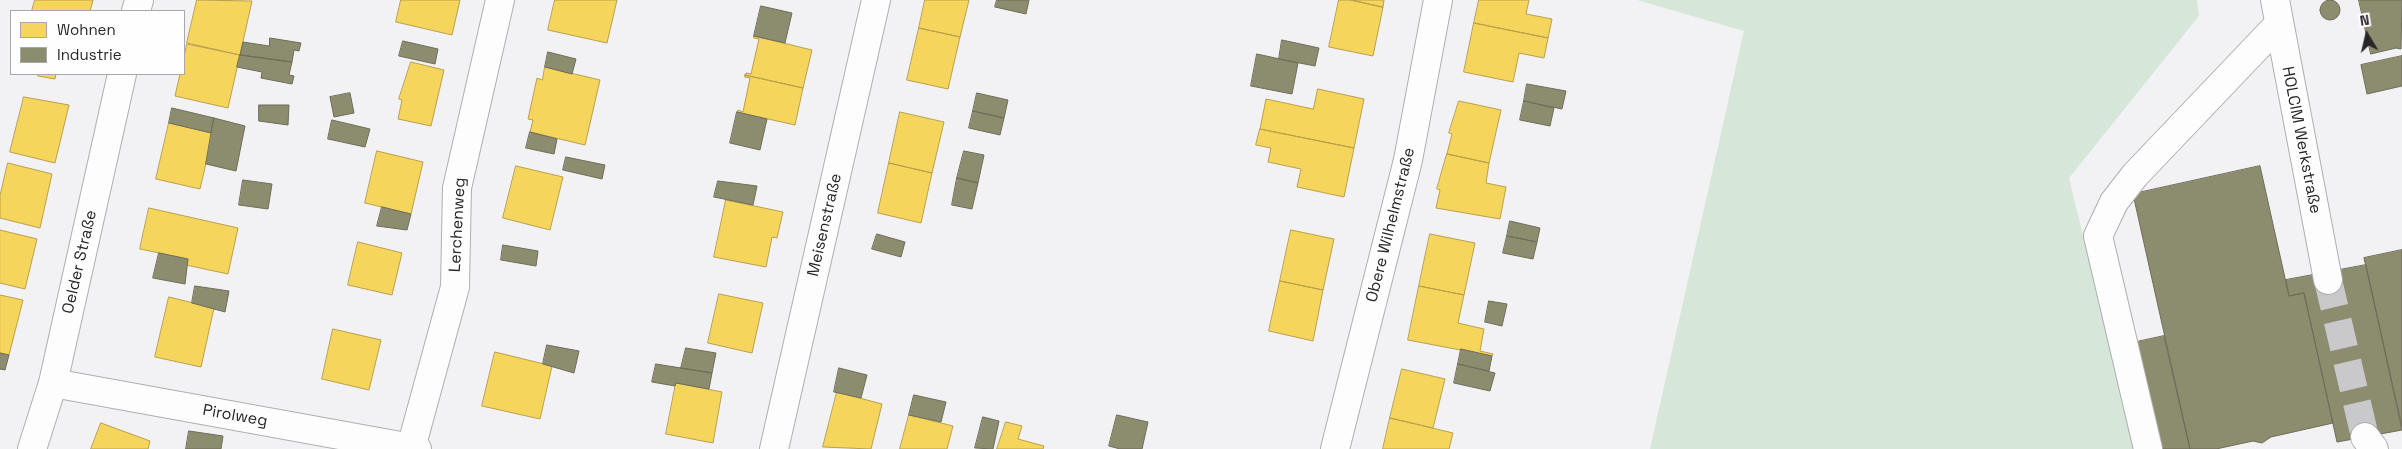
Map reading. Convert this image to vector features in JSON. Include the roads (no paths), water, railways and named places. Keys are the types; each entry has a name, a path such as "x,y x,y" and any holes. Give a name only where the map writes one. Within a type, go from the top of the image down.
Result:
{"street":[{"name":"Lerchenweg","path":"414,448 455,286 457,188 500,0"},
{"name":"Meisenstraße","path":"774,449 876,0"},
{"name":"Obere Wilhelmstraße","path":"1335,449 1408,160 1438,0"},
{"name":"HOLCIM Werkstraße","path":"2277,12 2328,280"},
{"path":"2148,449 2098,236 2114,202 2277,12"},
{"name":"Oelder Straße","path":"32,449 53,383 122,75"},
{"name":"Pirolweg","path":"53,383 414,448"}],"tunnel":[{"path":"2328,280 2365,437"}]}
